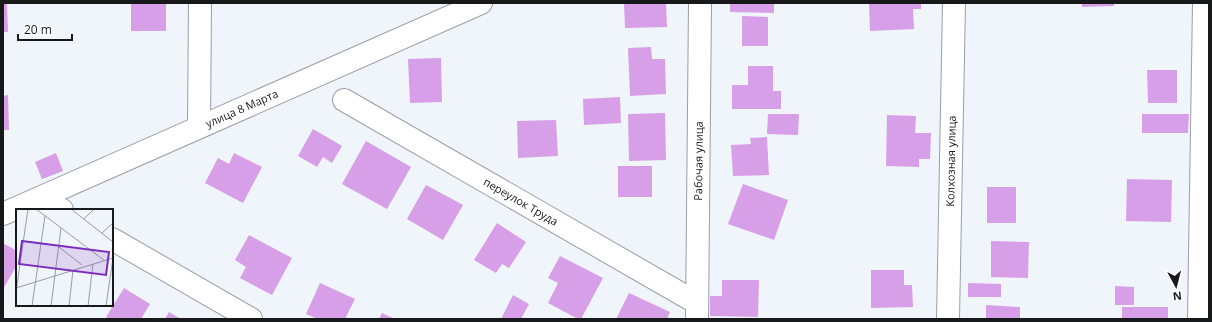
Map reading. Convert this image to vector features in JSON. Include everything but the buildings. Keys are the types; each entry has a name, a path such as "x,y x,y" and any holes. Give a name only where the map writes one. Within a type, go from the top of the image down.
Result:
{"street":[{"path":"199,127 200,3"},
{"name":"улица 8 Марта","path":"3,214 199,127 460,7 480,3"},
{"name":"Рабочая улица","path":"697,311 700,3"},
{"name":"Колхозная улица","path":"948,319 954,3"},
{"path":"1199,319 1204,3"},
{"name":"переулок Труда","path":"344,100 697,311"},
{"path":"40,198 60,209"},
{"path":"113,240 252,319"}]}
